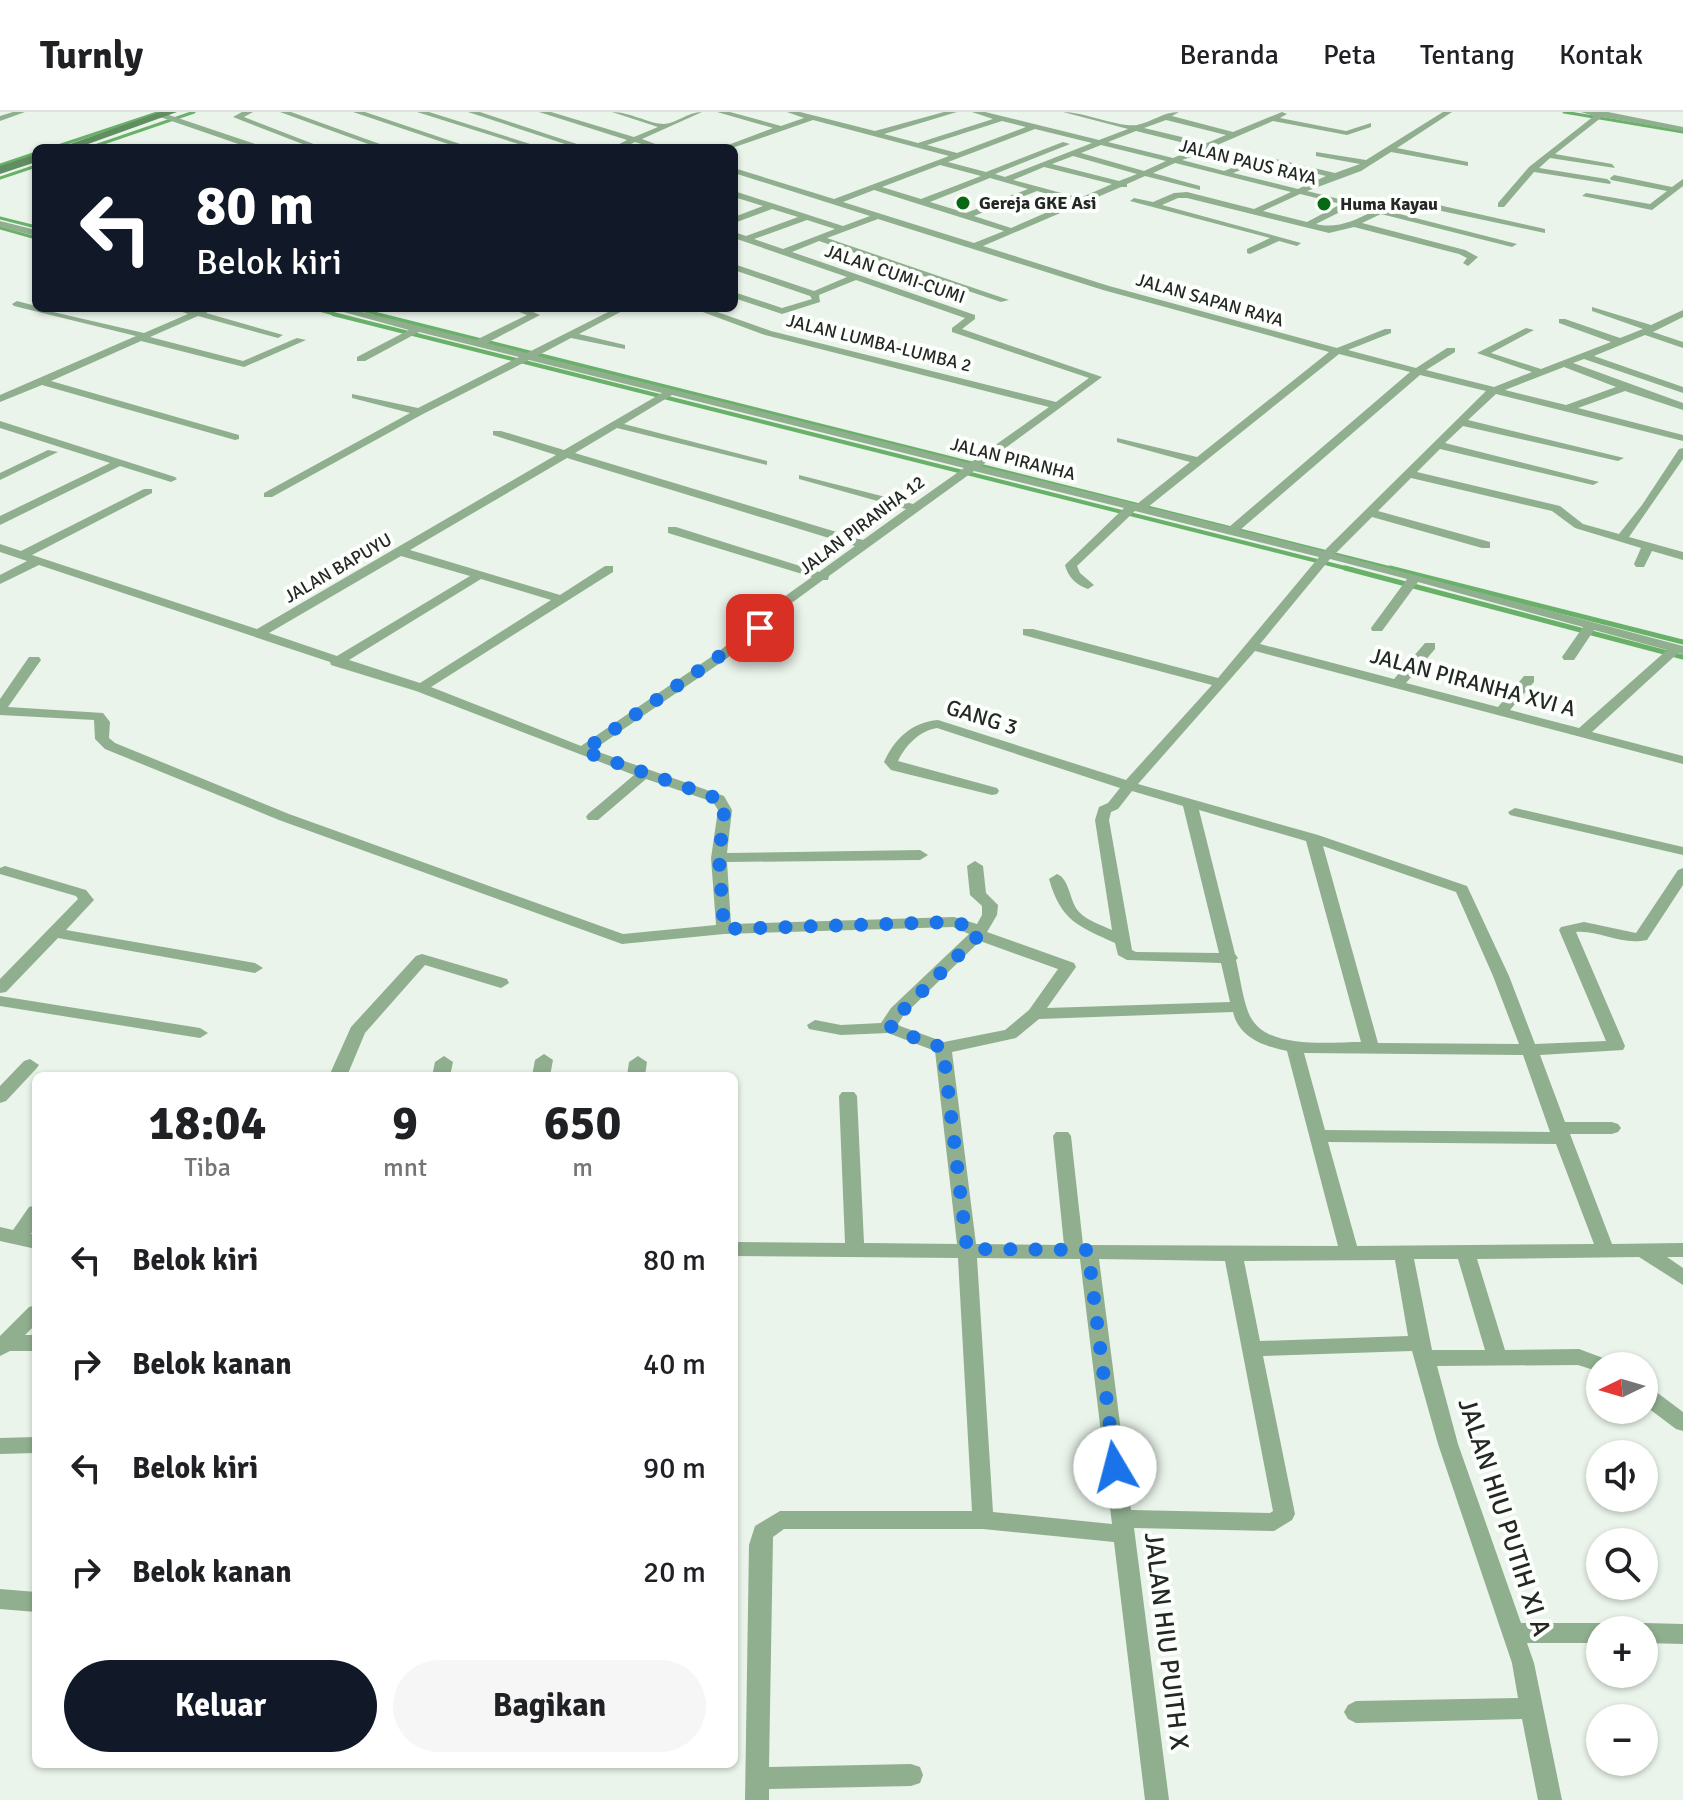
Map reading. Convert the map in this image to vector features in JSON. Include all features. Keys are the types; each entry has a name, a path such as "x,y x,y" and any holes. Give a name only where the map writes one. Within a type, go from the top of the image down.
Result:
{"main road":[{"path":"77,144 167,113"},
{"path":"0,170 32,159"}],"street":[{"path":"0,119 21,112"},
{"path":"249,112 237,117 309,144"},
{"path":"284,112 376,144"},
{"path":"357,112 456,144"},
{"path":"421,112 526,144"},
{"path":"472,112 572,144"},
{"path":"543,112 650,144"},
{"path":"616,112 667,127"},
{"path":"629,116 641,112"},
{"path":"626,144 698,112"},
{"path":"721,112 783,129"},
{"path":"795,112 959,156"},
{"path":"875,134 953,112"},
{"name":"JALAN PAUS RAYA","path":"978,112 1512,244"},
{"path":"1067,112 1212,147"},
{"path":"1101,120 1122,112"},
{"path":"1005,180 1175,112"},
{"path":"976,246 1124,185 1287,112"},
{"path":"1256,211 1368,163 1448,112"},
{"path":"1585,112 1683,129"},
{"path":"167,113 248,144"},
{"path":"1501,205 1532,169 1602,113"},
{"path":"910,116 924,120"},
{"path":"1165,117 1235,135"},
{"path":"736,144 811,118"},
{"path":"918,145 1003,118"},
{"path":"1313,127 1329,118"},
{"path":"1273,119 1352,133 1368,125"},
{"path":"834,202 1035,126"},
{"path":"437,138 475,128"},
{"path":"922,202 1083,137"},
{"path":"1390,149 1465,164"},
{"path":"1072,153 1200,189"},
{"path":"1319,154 1368,163"},
{"path":"1550,156 1612,166"},
{"path":"1187,195 1263,158 1336,176"},
{"path":"940,162 1084,201"},
{"path":"1044,165 1124,185"},
{"path":"1532,169 1674,190"},
{"name":"JALAN SAPAN RAYA","path":"738,171 1106,288 1415,373 1683,438"},
{"path":"1586,196 1652,207 1683,182"},
{"path":"874,187 1013,231"},
{"path":"966,216 1035,189"},
{"path":"1154,205 1177,195 1187,195 1329,230 1354,224 1406,200 1542,231"},
{"path":"738,197 844,229"},
{"path":"1134,201 1297,243"},
{"path":"1308,225 1348,204"},
{"path":"738,219 772,206"},
{"path":"783,252 877,216"},
{"path":"746,239 807,217"},
{"path":"1257,232 1284,219"},
{"path":"0,224 32,232"},
{"path":"1354,224 1462,252 1473,257 1468,263"},
{"path":"21,229 32,225"},
{"name":"JALAN CUMI-CUMI","path":"738,236 972,317 955,330 1097,377"},
{"path":"1250,251 1278,238"},
{"path":"820,239 1004,300"},
{"path":"738,268 814,294 853,278"},
{"path":"738,296 782,311 817,300 814,294"},
{"path":"17,304 32,308"},
{"path":"1595,309 1683,345"},
{"path":"48,312 244,364 301,340"},
{"path":"194,312 278,335"},
{"name":"JALAN PIRANHA","path":"352,312 1415,577 1679,649"},
{"path":"477,344 535,315 526,312"},
{"path":"268,495 419,412 615,312"},
{"name":"JALAN LUMBA-LUMBA 2","path":"708,312 768,333 1055,405"},
{"path":"3,395 198,313"},
{"path":"1230,958 1133,957 1124,952 1102,820 1104,810 1113,806 1221,683 1327,555 1491,392 1585,356 1683,313"},
{"path":"1562,321 1619,341"},
{"path":"361,359 417,329"},
{"path":"1529,330 1482,353 1541,372"},
{"path":"1088,585 1074,575 1071,565 1136,508 1335,352 1388,331"},
{"path":"570,335 621,347"},
{"path":"1231,531 1415,373 1451,350"},
{"path":"1585,356 1683,390"},
{"path":"1563,363 1683,407"},
{"name":"JALAN PIRANHA 12","path":"583,751 744,640 775,615 778,607 824,577 970,467 1097,377"},
{"path":"40,381 235,437"},
{"path":"1564,410 1625,387"},
{"name":"JALAN BAPUYU","path":"257,635 669,393"},
{"path":"356,396 419,412"},
{"path":"1461,422 1618,458"},
{"path":"0,424 171,479"},
{"path":"613,424 763,463"},
{"path":"497,433 865,545"},
{"path":"1121,440 1198,461"},
{"path":"1438,445 1593,482"},
{"path":"1622,538 1647,512 1656,490 1683,451"},
{"path":"0,477 52,452"},
{"path":"0,521 118,463"},
{"path":"1409,474 1556,508 1567,514 1574,524 1683,556"},
{"path":"803,477 915,508"},
{"path":"20,556 148,491"},
{"path":"1369,512 1486,545"},
{"path":"672,530 824,577"},
{"path":"1640,564 1648,545"},
{"path":"0,548 421,688 644,774 711,796 725,804 719,858 724,929"},
{"path":"402,552 560,599"},
{"path":"0,580 35,562"},
{"path":"421,688 609,569"},
{"path":"336,662 480,575"},
{"path":"1377,628 1415,577"},
{"path":"1569,657 1591,625"},
{"path":"1028,632 1221,683"},
{"name":"JALAN PIRANHA XVI A","path":"1252,646 1683,760"},
{"path":"1398,683 1430,646"},
{"path":"1582,733 1679,649"},
{"path":"0,710 34,660"},
{"path":"1502,711 1529,679"},
{"path":"0,710 98,716 103,722 102,739 110,746 284,817 622,939 724,929 954,922 971,927 979,935 1068,967 1035,1014 1004,1038 943,1048 891,1028 841,1030 815,1025"},
{"name":"GANG 3","path":"992,791 896,767 891,762 894,754 921,726 938,724 1129,786"},
{"path":"593,817 644,774"},
{"path":"1129,786 1313,838 1462,889 1529,1050 1606,1252"},
{"path":"1190,803 1240,1007 1252,1033 1264,1040 1294,1047 1529,1050 1617,1046 1567,930 1577,926 1631,939 1641,937 1683,873"},
{"path":"1515,812 1683,851"},
{"path":"1313,838 1371,1047"},
{"path":"719,858 920,855"},
{"path":"891,1028 889,1024 897,1012 979,935 993,911 978,895 975,866"},
{"path":"0,988 87,897 2,872"},
{"path":"1057,879 1062,903 1075,919 1121,940"},
{"path":"55,933 255,968"},
{"path":"340,1072 357,1031 422,959 501,983"},
{"path":"0,1001 200,1033"},
{"path":"1035,1014 1240,1007"},
{"path":"1294,1047 1349,1253"},
{"path":"943,1048 967,1249 983,1520"},
{"path":"0,1097 30,1065"},
{"path":"848,1096 855,1251"},
{"path":"1319,1136 1559,1133 1612,1128"},
{"name":"JALAN HIU PUITH X","path":"1062,1136 1124,1527 1157,1800"},
{"path":"18,1238 32,1218"},
{"path":"738,1249 1233,1253 1683,1250"},
{"path":"1644,1251 1683,1278"},
{"path":"911,1775 757,1789 760,1545 771,1524 780,1520 983,1520 1124,1527 1274,1522 1284,1514 1233,1253"},
{"name":"JALAN HIU PUTIH XI A","path":"1403,1253 1422,1351 1448,1444 1514,1633 1550,1800"},
{"path":"1466,1253 1497,1358"},
{"path":"1,1346 32,1316"},
{"path":"1,1346 32,1343"},
{"path":"1251,1349 1422,1351 1497,1358 1579,1357 1586,1360"},
{"path":"1658,1404 1683,1423"},
{"path":"0,1446 32,1445"},
{"path":"0,1599 32,1602"},
{"path":"1514,1633 1586,1633"},
{"path":"1658,1633 1683,1634"},
{"path":"1356,1712 1531,1708"}],"waterway":[{"path":"64,144 160,112"},
{"path":"101,144 194,112"},
{"path":"1564,112 1683,132"},
{"path":"0,165 32,154"},
{"path":"0,178 32,167"},
{"path":"0,218 32,226"},
{"path":"0,228 32,237"},
{"path":"326,312 341,316"},
{"path":"369,312 384,316"},
{"path":"333,314 1353,570"},
{"path":"376,314 1397,570"},
{"path":"1345,568 1683,657"},
{"path":"1390,568 1683,642"}],"place":[{"name":"Gereja GKE Asi","path":"963,203"},
{"name":"Huma Kayau","path":"1324,204"}],"route":[{"path":"760,628 583,751 711,796 725,804 719,858 724,929 954,922 971,927 979,935 897,1012 889,1024 894,1030 943,1048 967,1249 1088,1250 1115,1467"}]}
